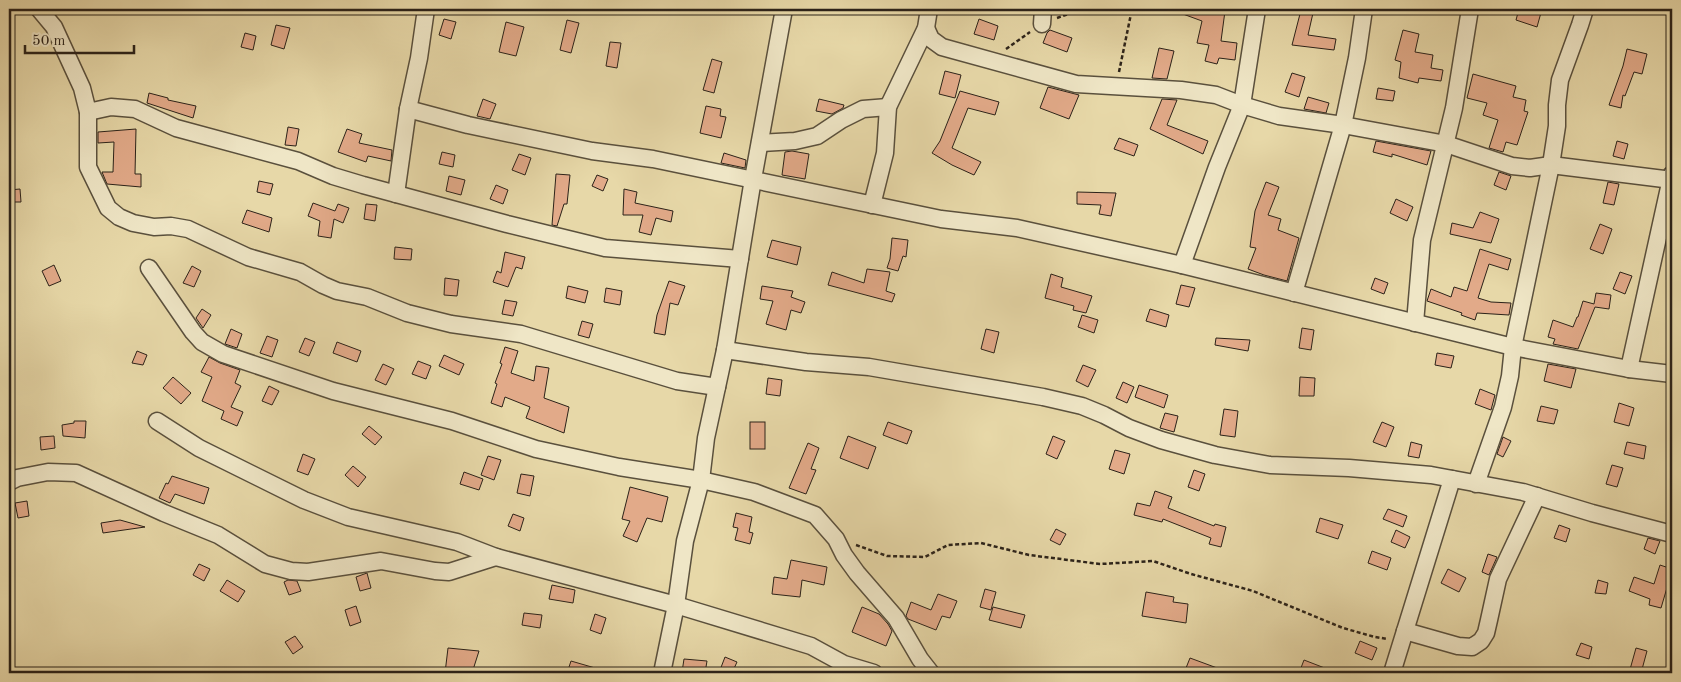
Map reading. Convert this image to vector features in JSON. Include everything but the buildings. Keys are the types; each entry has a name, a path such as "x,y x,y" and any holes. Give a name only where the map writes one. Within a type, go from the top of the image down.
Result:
{"street":[{"path":"39,9 54,27 82,88 88,112 88,167 108,208 120,217 134,223 154,227 171,226 188,229 248,257 300,272 338,291 367,297 407,314 451,324 521,334 668,379 717,387"},
{"path":"396,194 408,109 419,58 426,9"},
{"path":"662,673 676,605 685,541 701,480 706,438 724,350 784,9"},
{"path":"872,205 885,153 888,107 926,28 929,9"},
{"path":"1182,265 1242,106 1258,9"},
{"path":"1294,294 1343,125 1357,58 1364,9"},
{"path":"1415,323 1422,240 1454,108 1470,9"},
{"path":"1476,484 1503,406 1510,376 1513,347 1557,126 1560,80 1584,9"},
{"path":"926,28 931,39 942,47 1076,84 1181,90 1216,95 1242,106 1279,116 1343,125 1446,144 1512,166 1530,168 1550,165 1672,178 1629,369"},
{"path":"88,112 111,107 135,109 176,128 298,161 333,176 506,224 605,248 740,259"},
{"path":"760,143 817,136 841,120 863,110 888,107"},
{"path":"408,109 468,125 592,151 653,159 941,220 1017,228 1182,265 1513,347 1629,369 1672,374"},
{"path":"149,268 193,332 202,342 223,354 334,391 452,421 536,449 619,467 701,480 754,492 815,515 836,539 844,555 857,573 896,618 920,659 931,673"},
{"path":"724,350 806,362 869,367 1043,397 1082,406 1104,414 1129,428 1161,440 1215,455 1270,465 1349,468 1452,479 1523,492 1672,534"},
{"path":"157,421 199,448 304,500 348,517 457,542 496,557 676,605 810,646 844,664 874,673"},
{"path":"9,482 17,478 48,472 76,472 164,513 218,535 265,564 291,571 308,572 381,561 449,572 496,557"},
{"path":"1392,673 1452,479"},
{"path":"1404,636 1472,647 1481,641 1486,633 1498,579 1537,496"}],"path":[{"path":"1116,86 1132,9"},
{"path":"836,539 887,556 925,557 948,545 981,543 1029,556 1100,564 1153,561 1191,574 1253,591 1343,628 1375,637 1404,636"}]}
